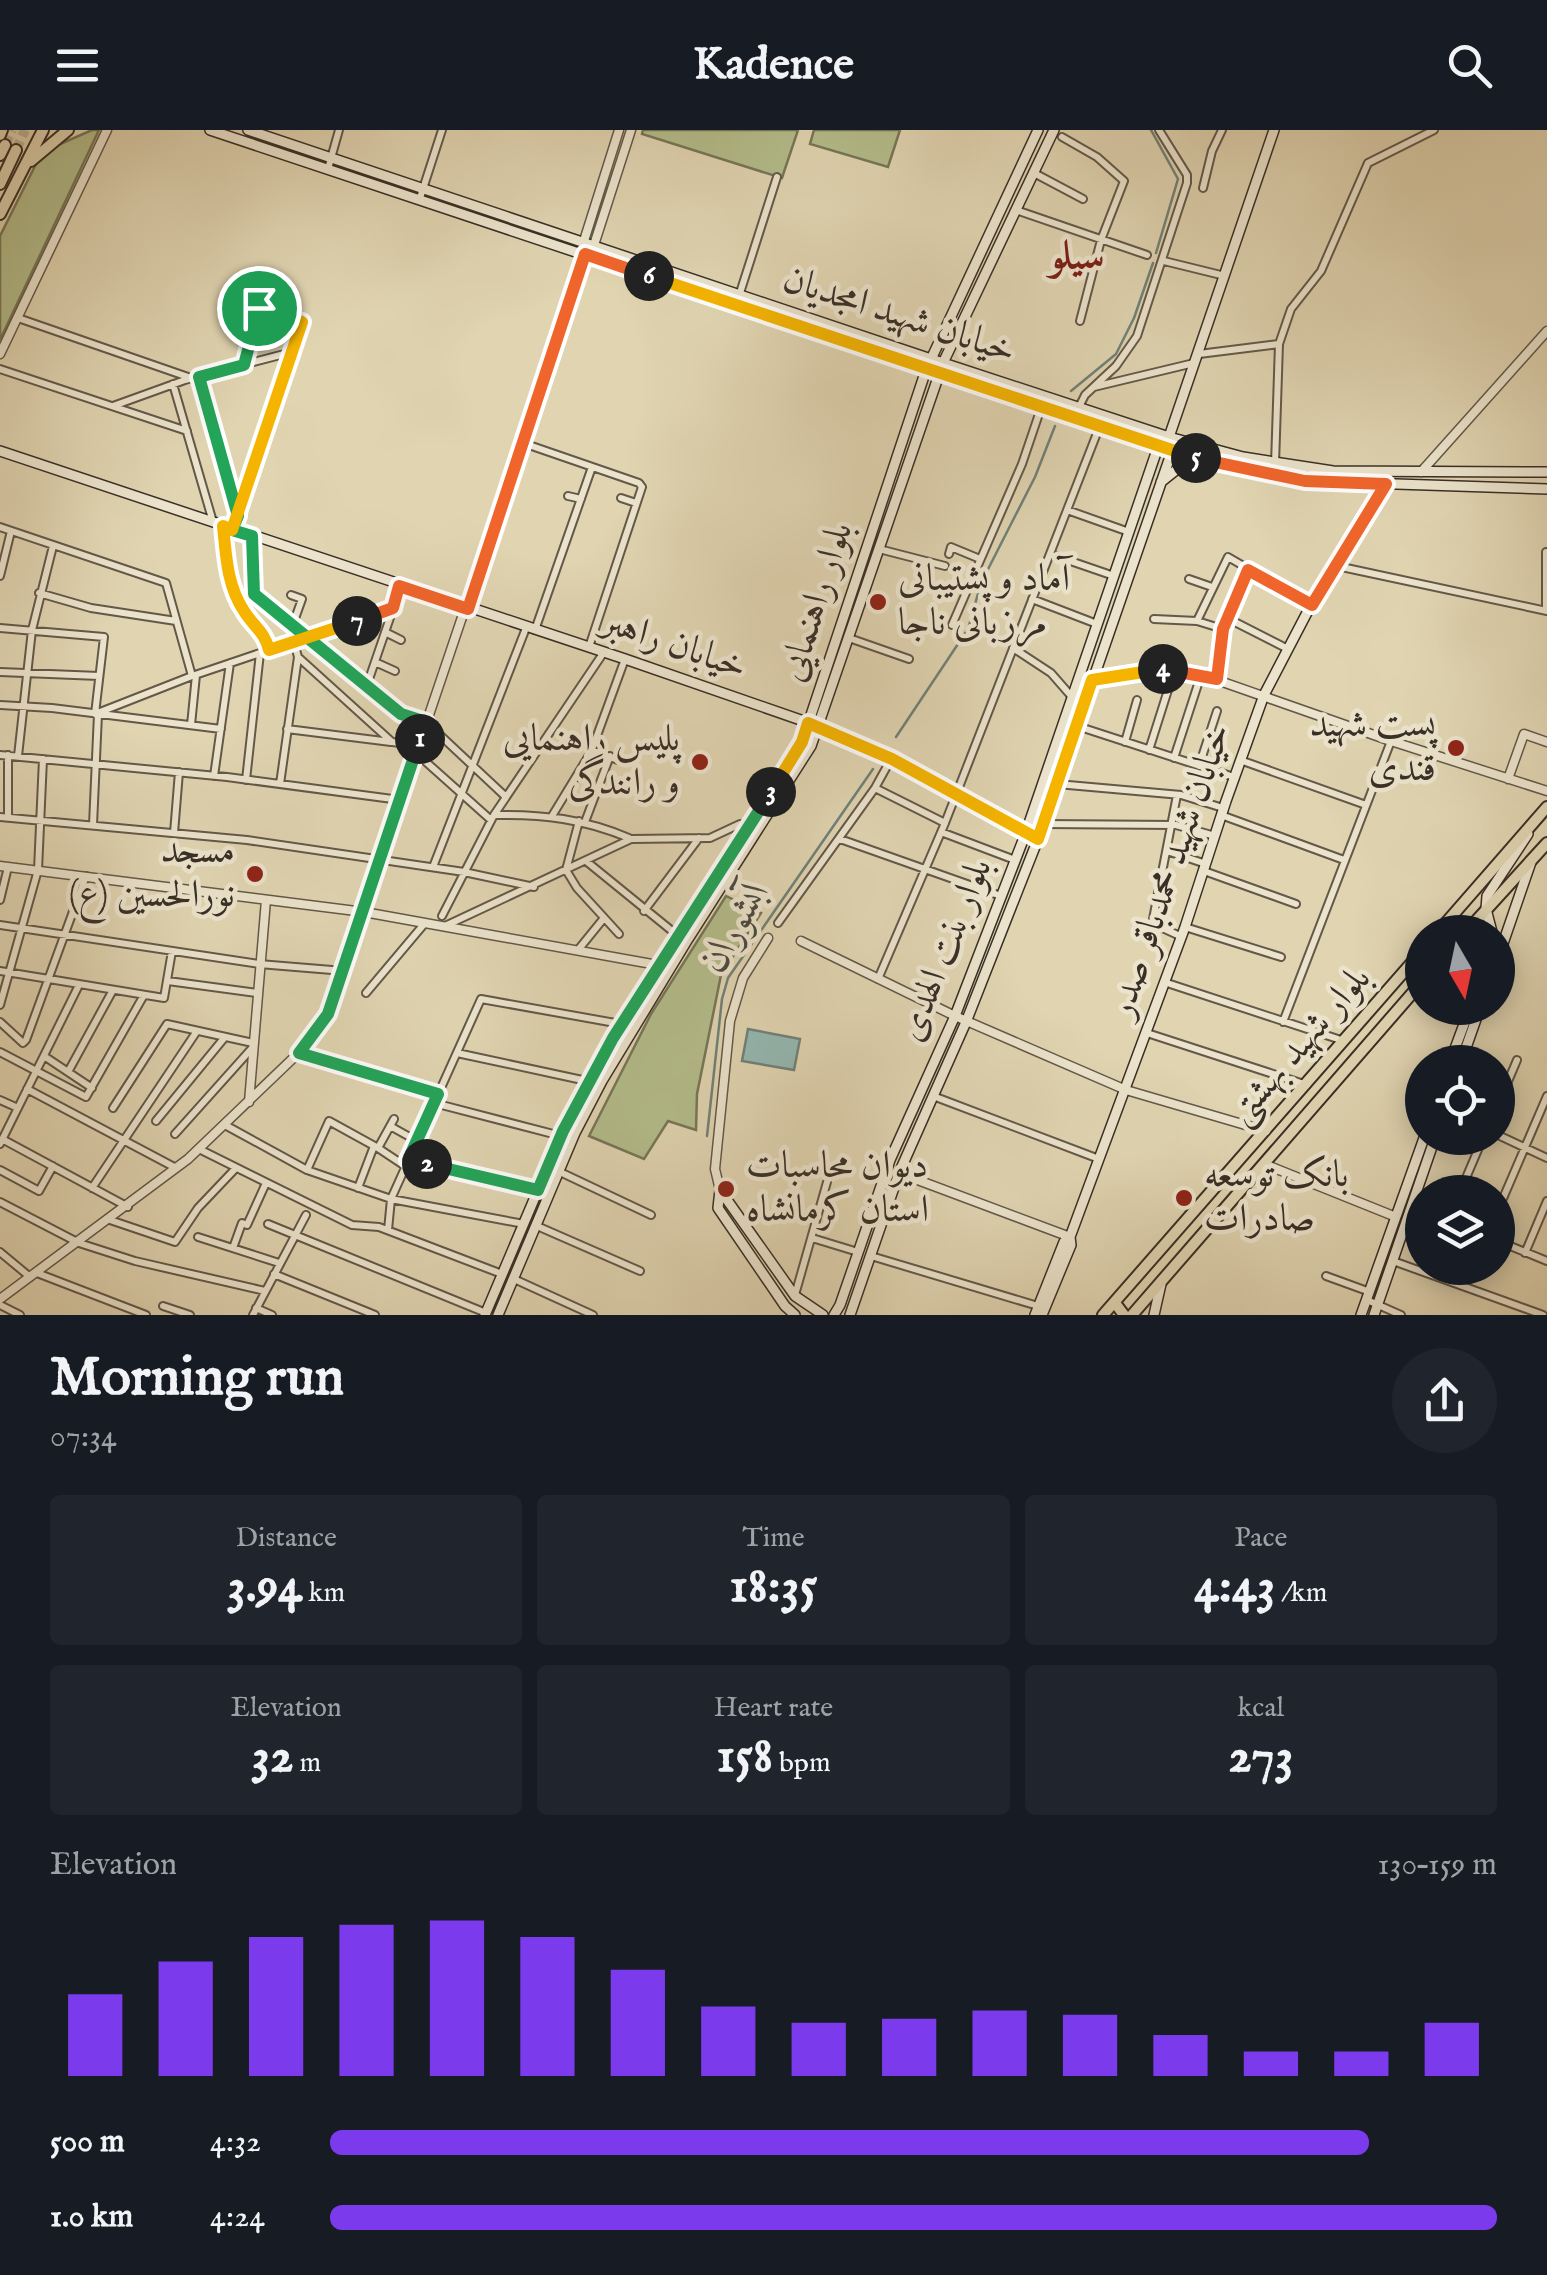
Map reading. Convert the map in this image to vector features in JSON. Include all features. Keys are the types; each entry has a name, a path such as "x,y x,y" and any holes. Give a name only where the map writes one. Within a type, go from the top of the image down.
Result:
{"main road":[{"path":"29,130 34,146"},
{"path":"0,214 43,130"},
{"path":"15,181 41,150 68,130"},
{"name":"خیابان شهید امجدیان","path":"210,130 330,163 588,244 1170,437 1275,464 1333,471 1547,472"},
{"name":"خیابان شهید امجدیان","path":"248,130 330,163"},
{"name":"بلوار راهنمایی","path":"486,1314 588,1082 658,964 813,725 930,359 1038,130"},
{"path":"1172,451 1170,437 1274,130"},
{"name":"بلوار راهنمایی","path":"498,1315 602,1081 796,772 848,638 943,363 1015,210 1058,134"},
{"path":"0,184 5,143"},
{"name":"خیابان شهید امجدیان","path":"422,193 735,306 1204,460 1305,481 1547,490"},
{"path":"1158,447 1170,437"},
{"name":"بلوار بنت الهدی","path":"834,1315 890,1160 954,1016 1001,896 1158,447"},
{"name":"بلوار بنت الهدی","path":"850,1315 900,1173 966,1022 1038,839 1172,451"},
{"name":"خیابان راهبر","path":"0,452 813,725 892,759 1038,839"},
{"path":"1160,484 1176,470 1204,460"},
{"name":"خیابان شهید محمدباقر صدر","path":"1038,1312 1184,932 1264,695 1312,605 1386,484"},
{"path":"1106,596 1120,600"},
{"path":"1487,915 1490,890 1543,812"},
{"path":"1453,915 1543,812"},
{"path":"1481,915 1547,843"},
{"path":"1513,915 1532,860"},
{"name":"بلوار شهید بهشتی","path":"1104,1315 1405,971"},
{"name":"بلوار شهید بهشتی","path":"1132,1315 1405,1002"},
{"path":"1362,1315 1418,1155"},
{"path":"720,1190 795,1296 823,1315"},
{"path":"720,1190 718,1208 785,1306 796,1315"},
{"path":"1376,1310 1405,1236"},
{"path":"1154,1315 1162,1282"},
{"path":"1115,1302 1124,1315"}],"street":[{"path":"0,354 107,130"},
{"path":"330,163 339,130"},
{"path":"422,193 442,130"},
{"path":"20,1315 0,1302 199,1149 299,1053 328,1014 523,443 585,254 618,130"},
{"path":"588,244 631,130"},
{"path":"1079,407 1137,336 1187,183 1187,176 1159,130"},
{"path":"1202,188 1222,130"},
{"path":"1275,464 1279,344 1291,309 1321,271 1368,163 1434,130"},
{"path":"1058,134 1097,157 1124,182 1100,240 1080,321"},
{"path":"1034,173 1082,198"},
{"path":"735,306 778,177"},
{"path":"1015,210 1147,256"},
{"path":"1164,260 1225,276"},
{"path":"223,526 238,516 302,322 242,302"},
{"path":"244,365 259,308"},
{"path":"18,318 195,378"},
{"path":"1420,472 1547,331"},
{"path":"1093,388 1197,358 1279,344"},
{"path":"112,406 174,384 293,351"},
{"path":"0,369 187,431"},
{"path":"195,378 238,516"},
{"path":"174,384 187,431 223,526 232,586 242,609 266,637 269,650"},
{"path":"952,625 1042,408"},
{"path":"878,980 945,823 1099,428"},
{"path":"523,443 641,484 589,647"},
{"path":"433,867 531,630 592,467"},
{"path":"568,496 581,500"},
{"path":"621,498 636,503"},
{"path":"1067,510 1128,532"},
{"path":"0,527 163,581 194,675 191,726"},
{"path":"0,576 11,531"},
{"path":"252,536 254,594 401,714 426,722 506,797"},
{"path":"18,756 32,630 53,546"},
{"path":"949,554 951,547 980,559"},
{"path":"878,549 945,566"},
{"path":"1336,566 1546,611 1546,552"},
{"path":"1050,554 1114,576"},
{"path":"1197,621 1226,558 1231,557 1312,605"},
{"path":"1217,679 1223,629 1248,570"},
{"path":"1188,580 1212,587"},
{"path":"367,685 399,586"},
{"path":"40,592 91,608 176,621"},
{"path":"290,595 302,598 294,624"},
{"path":"1032,599 1097,624"},
{"path":"96,714 194,675 393,608"},
{"path":"1229,618 1288,649"},
{"path":"1154,619 1197,621 1223,629"},
{"path":"0,628 104,637 96,714 93,825"},
{"path":"385,632 401,640"},
{"path":"848,638 909,659"},
{"path":"280,784 298,657 294,642"},
{"path":"1013,648 1050,674 1072,697"},
{"path":"443,921 492,818 604,652"},
{"path":"246,780 260,653"},
{"path":"298,657 392,742"},
{"path":"552,816 591,750 625,659"},
{"path":"374,662 396,671"},
{"path":"214,776 230,663"},
{"path":"1092,680 1166,669 1201,674 1391,742 1547,791"},
{"path":"0,672 99,676"},
{"path":"1174,758 1201,674"},
{"path":"1148,750 1168,690"},
{"path":"1125,742 1137,700"},
{"path":"0,705 221,729"},
{"path":"1199,766 1217,711"},
{"path":"1077,726 1234,777"},
{"path":"287,729 392,742 417,749 492,818 552,816 630,839 710,838 740,824"},
{"path":"1508,779 1524,734 1547,742"},
{"path":"1283,1022 1391,742"},
{"path":"566,870 582,822 614,758 591,750"},
{"path":"400,800 4,755 4,817 247,840 534,886"},
{"path":"0,1004 38,870 44,759"},
{"path":"778,923 892,759"},
{"path":"1240,760 1366,805"},
{"path":"174,833 179,772"},
{"path":"1057,784 1177,795 1344,860"},
{"path":"875,788 945,823"},
{"path":"1177,795 1153,920 1156,926 1281,958"},
{"path":"1043,824 1172,825 1214,836"},
{"path":"941,832 1014,860"},
{"path":"644,911 699,838"},
{"path":"0,900 4,866 425,923 443,921 534,886 630,839"},
{"path":"840,839 1001,896"},
{"path":"1167,852 1296,904"},
{"path":"586,860 677,934"},
{"path":"566,870 619,934"},
{"path":"0,1022 23,1043 86,876"},
{"path":"248,1102 266,900"},
{"path":"578,950 604,918"},
{"path":"443,921 669,969"},
{"path":"366,993 425,923"},
{"path":"0,925 259,964 344,971"},
{"path":"720,1190 715,1169 730,1020 743,978 768,938"},
{"path":"801,941 966,1022 1126,1090 1266,1131"},
{"path":"0,971 164,998 172,950"},
{"path":"168,981 257,993"},
{"path":"1164,982 1346,1042"},
{"path":"79,985 1,1141 128,1207"},
{"path":"68,1072 113,990"},
{"path":"0,1052 86,1098 144,995"},
{"path":"390,1241 391,1200 481,999 621,1024"},
{"path":"113,1108 167,1024 253,1045"},
{"path":"92,1188 197,1031"},
{"path":"1147,1033 1306,1085"},
{"path":"156,1121 225,1036"},
{"path":"175,1134 253,1045"},
{"path":"299,1053 438,1094"},
{"path":"457,1053 588,1082"},
{"path":"44,1056 92,1088"},
{"path":"1515,1065 1517,1060"},
{"path":"27,1090 177,1168"},
{"path":"933,1096 1098,1159"},
{"path":"1513,1175 1547,1096"},
{"path":"0,1100 18,1108"},
{"path":"434,1103 561,1136"},
{"path":"307,1170 328,1120 407,1163 538,1190"},
{"path":"358,1188 376,1147 392,1123 417,1141"},
{"path":"225,1125 307,1170 391,1200 524,1224"},
{"path":"1515,1143 1547,1158"},
{"path":"199,1149 352,1225 390,1231 502,1274"},
{"path":"1264,1164 1396,1217"},
{"path":"0,1170 39,1191 52,1166"},
{"path":"110,1220 175,1242 198,1208 236,1168"},
{"path":"560,1172 651,1215"},
{"path":"900,1173 1070,1237"},
{"path":"795,1296 828,1182"},
{"path":"233,1248 242,1223 247,1224 266,1183"},
{"path":"1525,1252 1547,1201"},
{"path":"0,1202 79,1243 135,1261 265,1291"},
{"path":"272,1315 255,1312 306,1215"},
{"path":"268,1224 486,1314"},
{"path":"536,1226 640,1270"},
{"path":"198,1236 278,1263"},
{"path":"812,1238 858,1252"},
{"path":"1515,1248 1547,1261"},
{"path":"0,1252 34,1275 146,1315"},
{"path":"871,1256 1038,1312"},
{"path":"1393,1261 1542,1315"},
{"path":"274,1274 375,1315"},
{"path":"1326,1276 1368,1296 1376,1310 1401,1315"},
{"path":"514,1279 593,1315"},
{"path":"163,1306 190,1315"}],"green space":[{"path":"99,130 0,340 0,236 42,152"},
{"path":"643,130 798,130 782,178 642,134"},
{"path":"814,130 900,130 888,167 810,144"},
{"path":"726,896 761,913 721,975 697,1094 696,1130 668,1121 644,1159 589,1136 651,1014"}],"water":[{"path":"748,1029 800,1039 794,1070 742,1061"}],"waterway":[{"name":"آبشوران","path":"1151,130 1178,179 1156,253"},
{"name":"آبشوران","path":"1071,391 1116,354 1134,318 1153,263"},
{"name":"آبشوران","path":"896,737 968,629 981,583 1035,477 1055,426"},
{"name":"آبشوران","path":"707,1136 722,999 728,978 873,769"}],"tunnel":[{"path":"5,145 12,130"},
{"path":"16,150 25,130"}],"place":[{"name":"آماد و پشتیبانی مرزبانی ناجا","path":"878,602"},
{"name":"پست شهید قندی","path":"1456,748"},
{"name":"پلیس راهنمایی و رانندگی","path":"700,762"},
{"name":"مسجد نورالحسین (ع)","path":"255,874"},
{"name":"دیوان محاسبات استان کرمانشاه","path":"726,1189"},
{"name":"بانک توسعه صادرات","path":"1184,1198"}],"district":[{"name":"سیلو","path":"1077,257"}],"route":[{"path":"259,308 244,365 199,377 238,516 232,530 252,536 254,594 311,638 401,714 426,722 328,1014 299,1053 438,1094 408,1160 538,1190 563,1131 613,1038 707,887 784,774 808,723 892,759 1038,839 1092,680 1166,669 1217,679 1223,629 1248,570 1312,605 1386,484 1334,484 1271,476 1145,444 585,254 468,609 399,586 393,608 311,638 269,650 266,637 242,609 232,586 223,526 232,530 238,516 302,322 259,308"}]}
